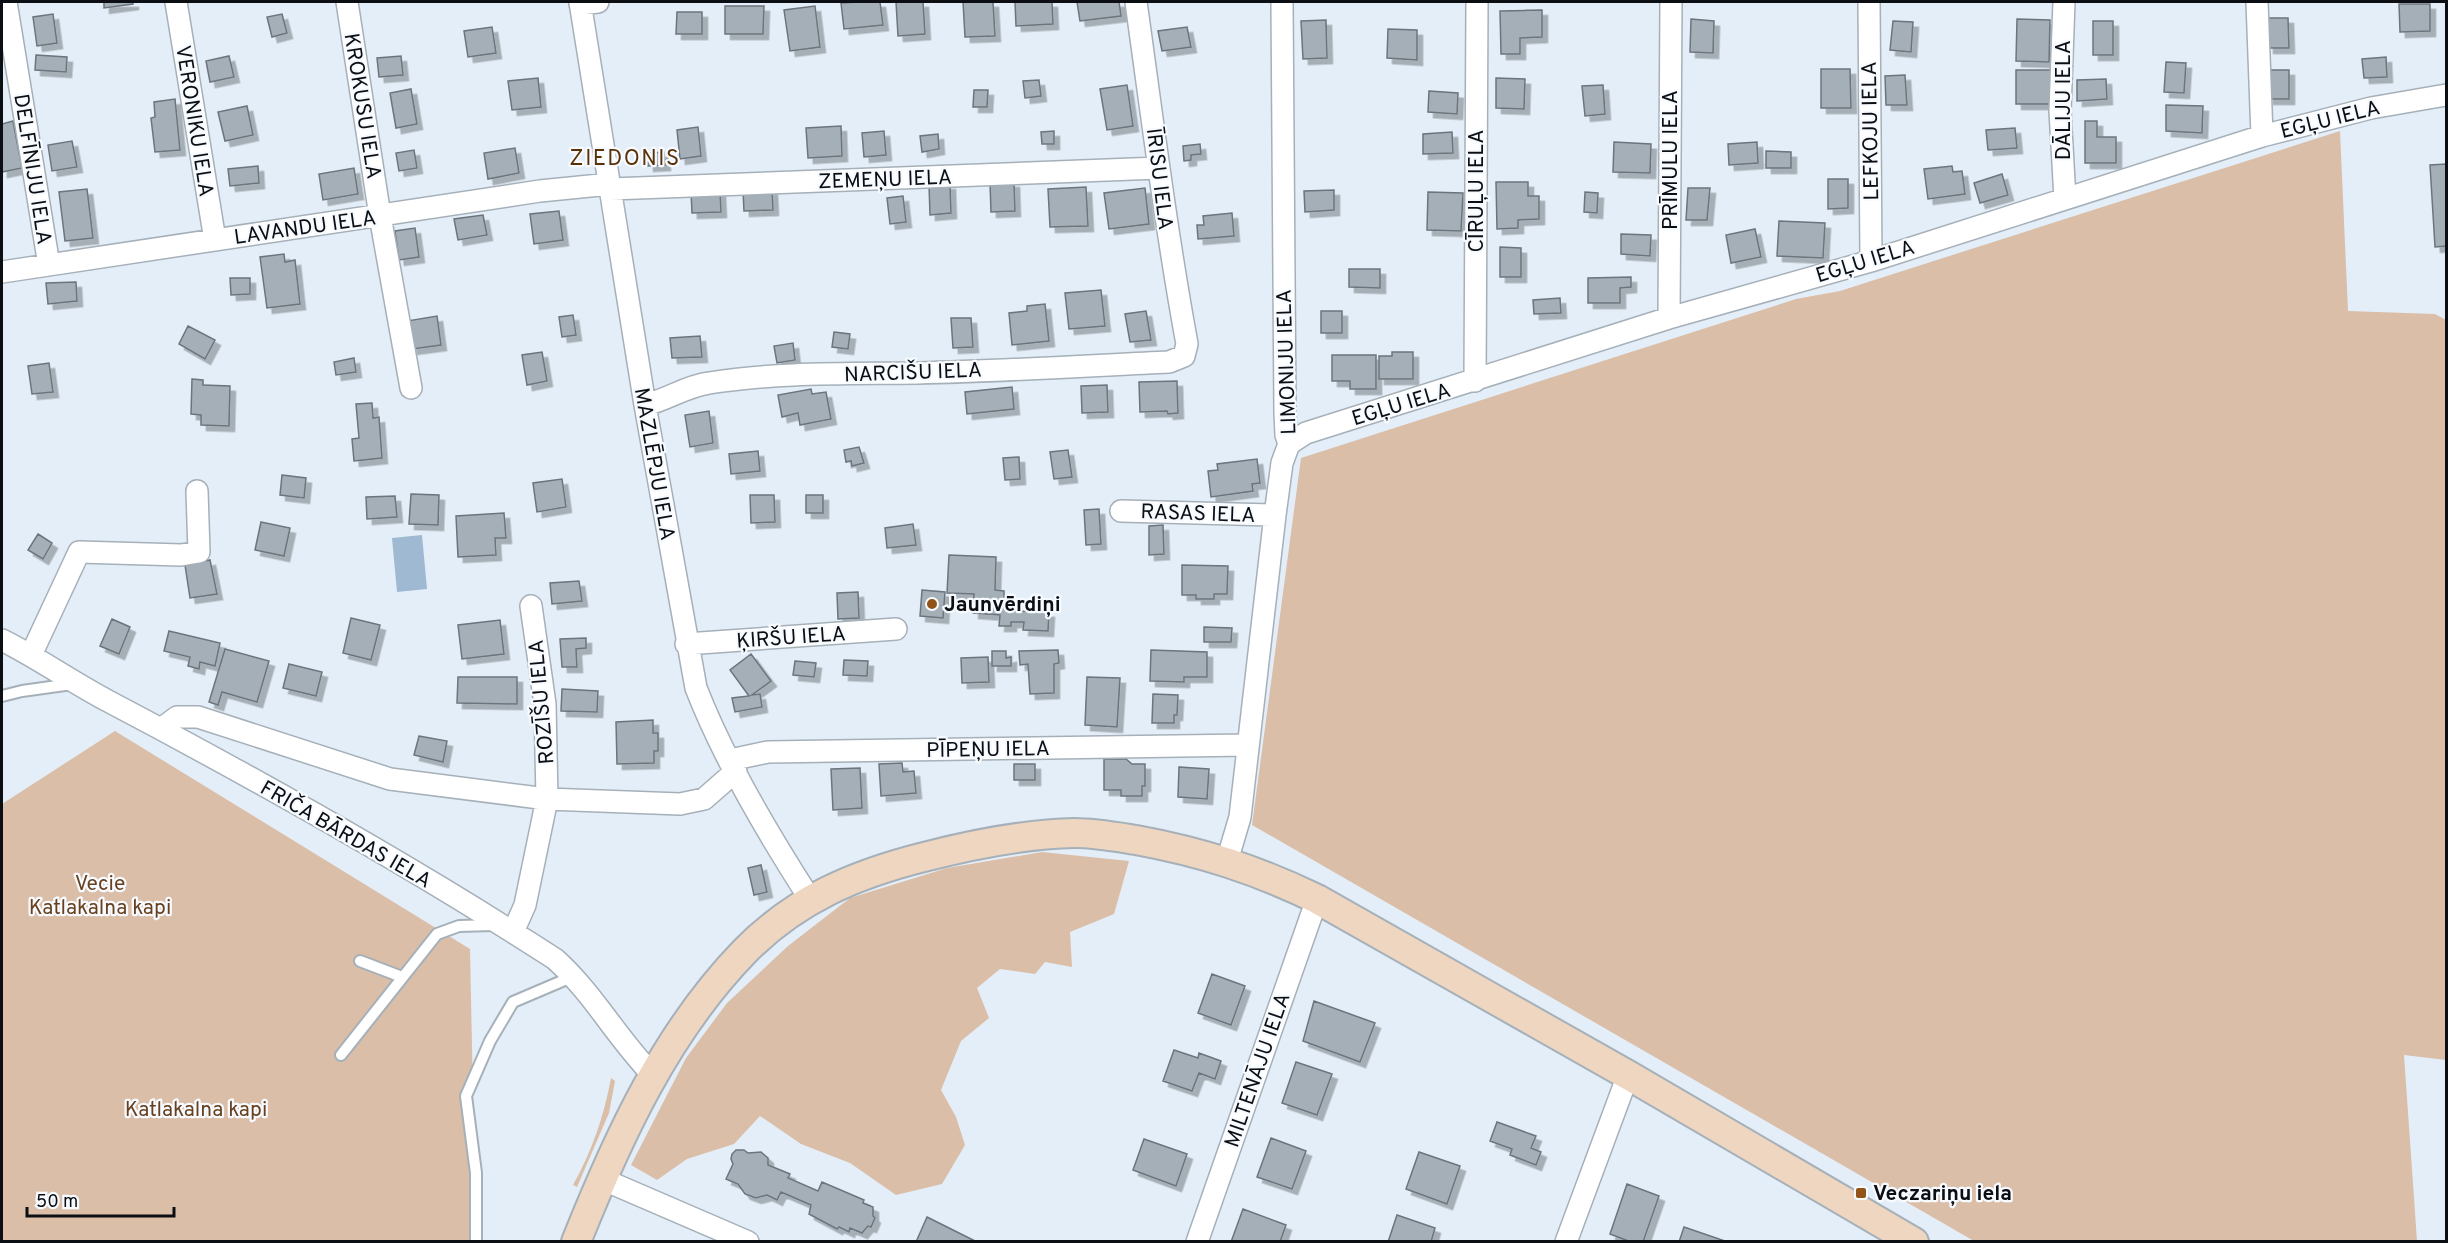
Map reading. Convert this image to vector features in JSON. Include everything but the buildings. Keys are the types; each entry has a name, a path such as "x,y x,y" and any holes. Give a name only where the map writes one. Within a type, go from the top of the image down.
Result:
{"main road":[{"path":"576,1242 602,1179 652,1074 720,979 746,950 775,924 810,899 876,869 975,844 1077,833 1184,848 1285,883 1628,1075 1914,1242"}],"street":[{"name":"DELFĪNIJU IELA","path":"6,2 49,265"},
{"name":"VERONIKU IELA","path":"176,2 215,240"},
{"name":"KROKUSU IELA","path":"347,2 380,216 411,388"},
{"name":"MAZLĒPJU IELA","path":"586,2 610,186 645,405 686,644 696,688 707,716 733,766 776,845 810,899"},
{"name":"ĪRISU IELA","path":"1136,2 1168,241 1187,344 1184,356"},
{"name":"LIMONIJU IELA","path":"1227,861 1240,817 1275,515 1282,463 1289,444 1286,435 1285,413 1282,2"},
{"name":"CĪRUĻU IELA","path":"1475,381 1477,2"},
{"name":"PRĪMULU IELA","path":"1669,318 1671,2"},
{"name":"LEFKOJU IELA","path":"1869,2 1871,261"},
{"name":"DĀLIJU IELA","path":"2064,2 2060,111 2065,199"},
{"path":"2258,2 2262,136"},
{"name":"EGĻU IELA","path":"1289,444 1306,433 1669,318 1871,261 2262,136 2371,108 2446,95"},
{"name":"ZEMEŅU IELA","path":"610,186 1159,168"},
{"name":"LAVANDU IELA","path":"2,272 540,191 610,186"},
{"name":"NARCIŠU IELA","path":"645,405 663,401 683,390 708,383 793,376 930,373 1169,362 1184,356"},
{"path":"31,655 79,552 181,555 200,552 197,491"},
{"name":"RASAS IELA","path":"1121,511 1275,515"},
{"name":"ROZĪŠU IELA","path":"507,928 525,905 547,799 545,704 531,606"},
{"name":"ĶIRŠU IELA","path":"686,644 896,629"},
{"name":"FRIČA BĀRDAS IELA","path":"2,640 31,655 75,684 305,808 555,959 574,976 598,1004 629,1050 652,1074"},
{"path":"161,729 177,717 198,717 390,779 547,799 680,804 704,799 733,766"},
{"name":"PĪPEŅU IELA","path":"733,766 768,752 1247,745"},
{"name":"MILTENĀJU IELA","path":"1197,1242 1317,899"},
{"path":"1566,1242 1628,1075"},
{"path":"602,1179 748,1242"}],"lane":[{"path":"2,696 75,684"},
{"path":"341,1054 437,934 459,926 507,928"},
{"path":"360,961 402,977"},
{"path":"476,1242 476,1173 466,1096 490,1041 513,1002 574,976"}],"green space":[{"path":"2340,131 2348,311 2435,314 2446,320 2446,1060 2404,1055 2417,1241 1974,1241 1252,825 1301,458 1796,299 1840,291"},
{"path":"115,731 470,949 476,1241 2,1242 2,804"},
{"path":"1042,852 1129,861 1114,914 1070,932 1072,967 1045,962 1035,974 1000,969 977,988 989,1018 961,1041 941,1090 956,1117 965,1145 942,1184 896,1195 850,1163 801,1144 760,1116 734,1144 687,1159 657,1180 631,1165 686,1058 727,1003 788,946 850,898 947,868"},
{"path":"611,1078 615,1081 609,1113 577,1187 573,1185 596,1133"}],"water":[{"path":"422,535 427,589 397,592 392,538"}],"place":[{"name":"Jaunvērdiņi","path":"932,604"},
{"name":"Veczariņu iela","path":"1861,1193"}],"district":[{"name":"ZIEDONIS","path":"625,157"}],"park label":[{"name":"Vecie Katlakalna kapi","path":"100,895"},
{"name":"Katlakalna kapi","path":"196,1109"}]}
